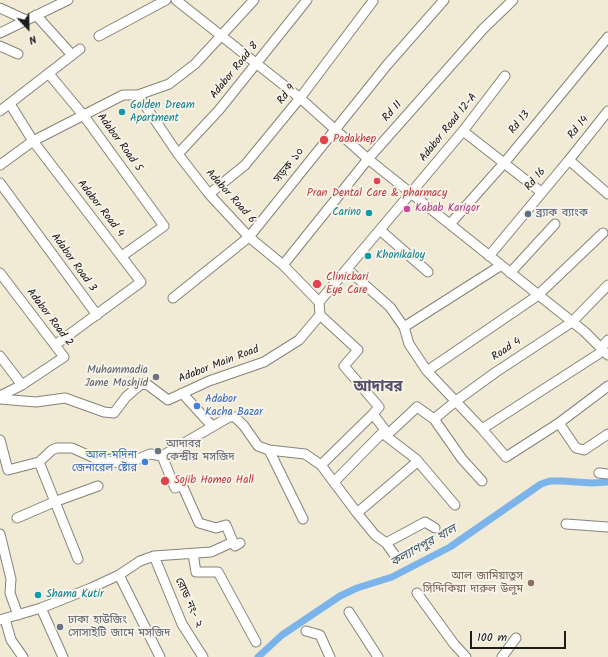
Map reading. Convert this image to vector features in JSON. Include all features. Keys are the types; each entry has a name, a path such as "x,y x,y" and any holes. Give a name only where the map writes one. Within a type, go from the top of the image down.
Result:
{"street":[{"path":"0,33 68,0"},
{"path":"99,36 166,0"},
{"path":"176,0 300,98 336,128 368,159 537,296 572,322 604,351"},
{"path":"0,165 33,141 123,95 138,95 169,84 195,64 254,0"},
{"name":"Adabor Road 8","path":"178,154 219,110 307,0"},
{"name":"সড়ক ১০","path":"173,298 249,237 387,65 444,0"},
{"name":"Rd 11","path":"283,265 368,159 483,29 513,0"},
{"name":"Rd 9","path":"209,194 246,165 300,98 373,1"},
{"path":"0,8 26,20"},
{"path":"36,15 72,55"},
{"name":"Rd 13","path":"450,224 505,162 608,37"},
{"path":"0,46 18,54"},
{"path":"0,111 80,49"},
{"name":"Adabor Road 5","path":"49,74 84,116 164,226 122,256"},
{"name":"Adabor Road 12-A","path":"411,193 463,131 505,76"},
{"name":"Adabor Road 6","path":"138,95 178,154 209,194 249,237 283,265 319,302"},
{"name":"Adabor Road 4","path":"10,104 33,141 141,282 97,315"},
{"name":"Rd 14","path":"569,160 608,111"},
{"path":"463,131 505,162 541,192"},
{"path":"569,160 607,192"},
{"name":"Rd 16","path":"489,256 569,160"},
{"name":"Adabor Road 3","path":"0,183 97,315"},
{"path":"321,465 379,407 344,366 358,350 320,315 319,302 411,193"},
{"path":"510,273 555,224"},
{"path":"380,230 428,272"},
{"path":"427,372 537,296 604,233"},
{"path":"404,327 500,266"},
{"path":"346,269 390,307 404,327 409,344 427,372 482,428 506,457 559,423 608,386"},
{"name":"Adabor Road 2","path":"0,273 64,357 0,398"},
{"name":"Road 4","path":"434,419 496,372 572,322 608,285"},
{"path":"55,345 97,315"},
{"name":"Adabor Main Road","path":"0,398 36,402 65,398 108,413 114,413 126,397 141,384 148,385 168,400 182,392 264,362 299,340 320,315"},
{"path":"482,428 604,351 608,340"},
{"path":"0,356 22,385"},
{"path":"182,392 212,426"},
{"path":"334,482 385,433 417,407 434,419 462,459 482,481"},
{"path":"372,414 385,433 416,459 455,505"},
{"path":"0,440 8,470 39,462 57,448 72,448 99,460 118,464 127,464 150,454 162,456 229,416 235,417 244,426 258,446 269,450 305,454 321,465 357,514 375,535 386,543 396,557"},
{"path":"559,423 576,448 584,450 608,434"},
{"path":"269,450 303,519"},
{"path":"23,657 11,640 3,619 41,608 90,588 119,575 140,561 154,556 211,552 237,542 226,525 216,528 199,523 182,485 175,488 162,456"},
{"path":"39,462 78,559"},
{"path":"357,514 417,462"},
{"path":"17,518 54,502 98,486"},
{"path":"386,543 425,522 435,528"},
{"path":"566,524 608,527"},
{"path":"0,534 11,579 10,593 18,615"},
{"path":"193,554 196,572 218,572 256,642"},
{"name":"রোড নং- ২","path":"154,556 182,624 203,657"},
{"path":"119,575 160,657"},
{"path":"417,592 454,644 466,657"},
{"path":"41,608 63,657"},
{"path":"350,612 378,657"},
{"path":"306,631 320,635 330,657"},
{"path":"502,657 516,638"}],"waterway":[{"name":"কল্যাণপুর খাল","path":"258,657 282,635 340,596 357,588 392,577 450,547 541,484 550,481 592,483 608,482"}],"place":[{"name":"Golden Dream Apartment","path":"122,112"},
{"name":"Padakhep","path":"324,140"},
{"name":"Pran Dental Care & pharmacy","path":"377,181"},
{"name":"Kabab Karigor","path":"407,209"},
{"name":"Carino","path":"369,213"},
{"name":"ব্র্যাক ব্যাংক","path":"528,214"},
{"name":"Khonikaloy","path":"368,256"},
{"name":"Clinicbari Eye Care","path":"317,284"},
{"name":"Muhammadia Jame Moshjid","path":"156,377"},
{"name":"Adabor Kacha Bazar","path":"197,406"},
{"name":"আদাবর কেন্দ্রীয় মসজিদ","path":"158,451"},
{"name":"আল-মদিনা জেনারেল ষ্টোর","path":"145,462"},
{"name":"Sojib Homeo Hall","path":"165,481"},
{"name":"আল জামিয়াতুস সিদ্দিকিয়া দারুল উলুম","path":"531,583"},
{"name":"Shama Kutir","path":"38,595"},
{"name":"ঢাকা হাউজিং সোসাইটি জামে মসজিদ","path":"60,627"}],"district":[{"name":"আদাবর","path":"378,388"}]}
